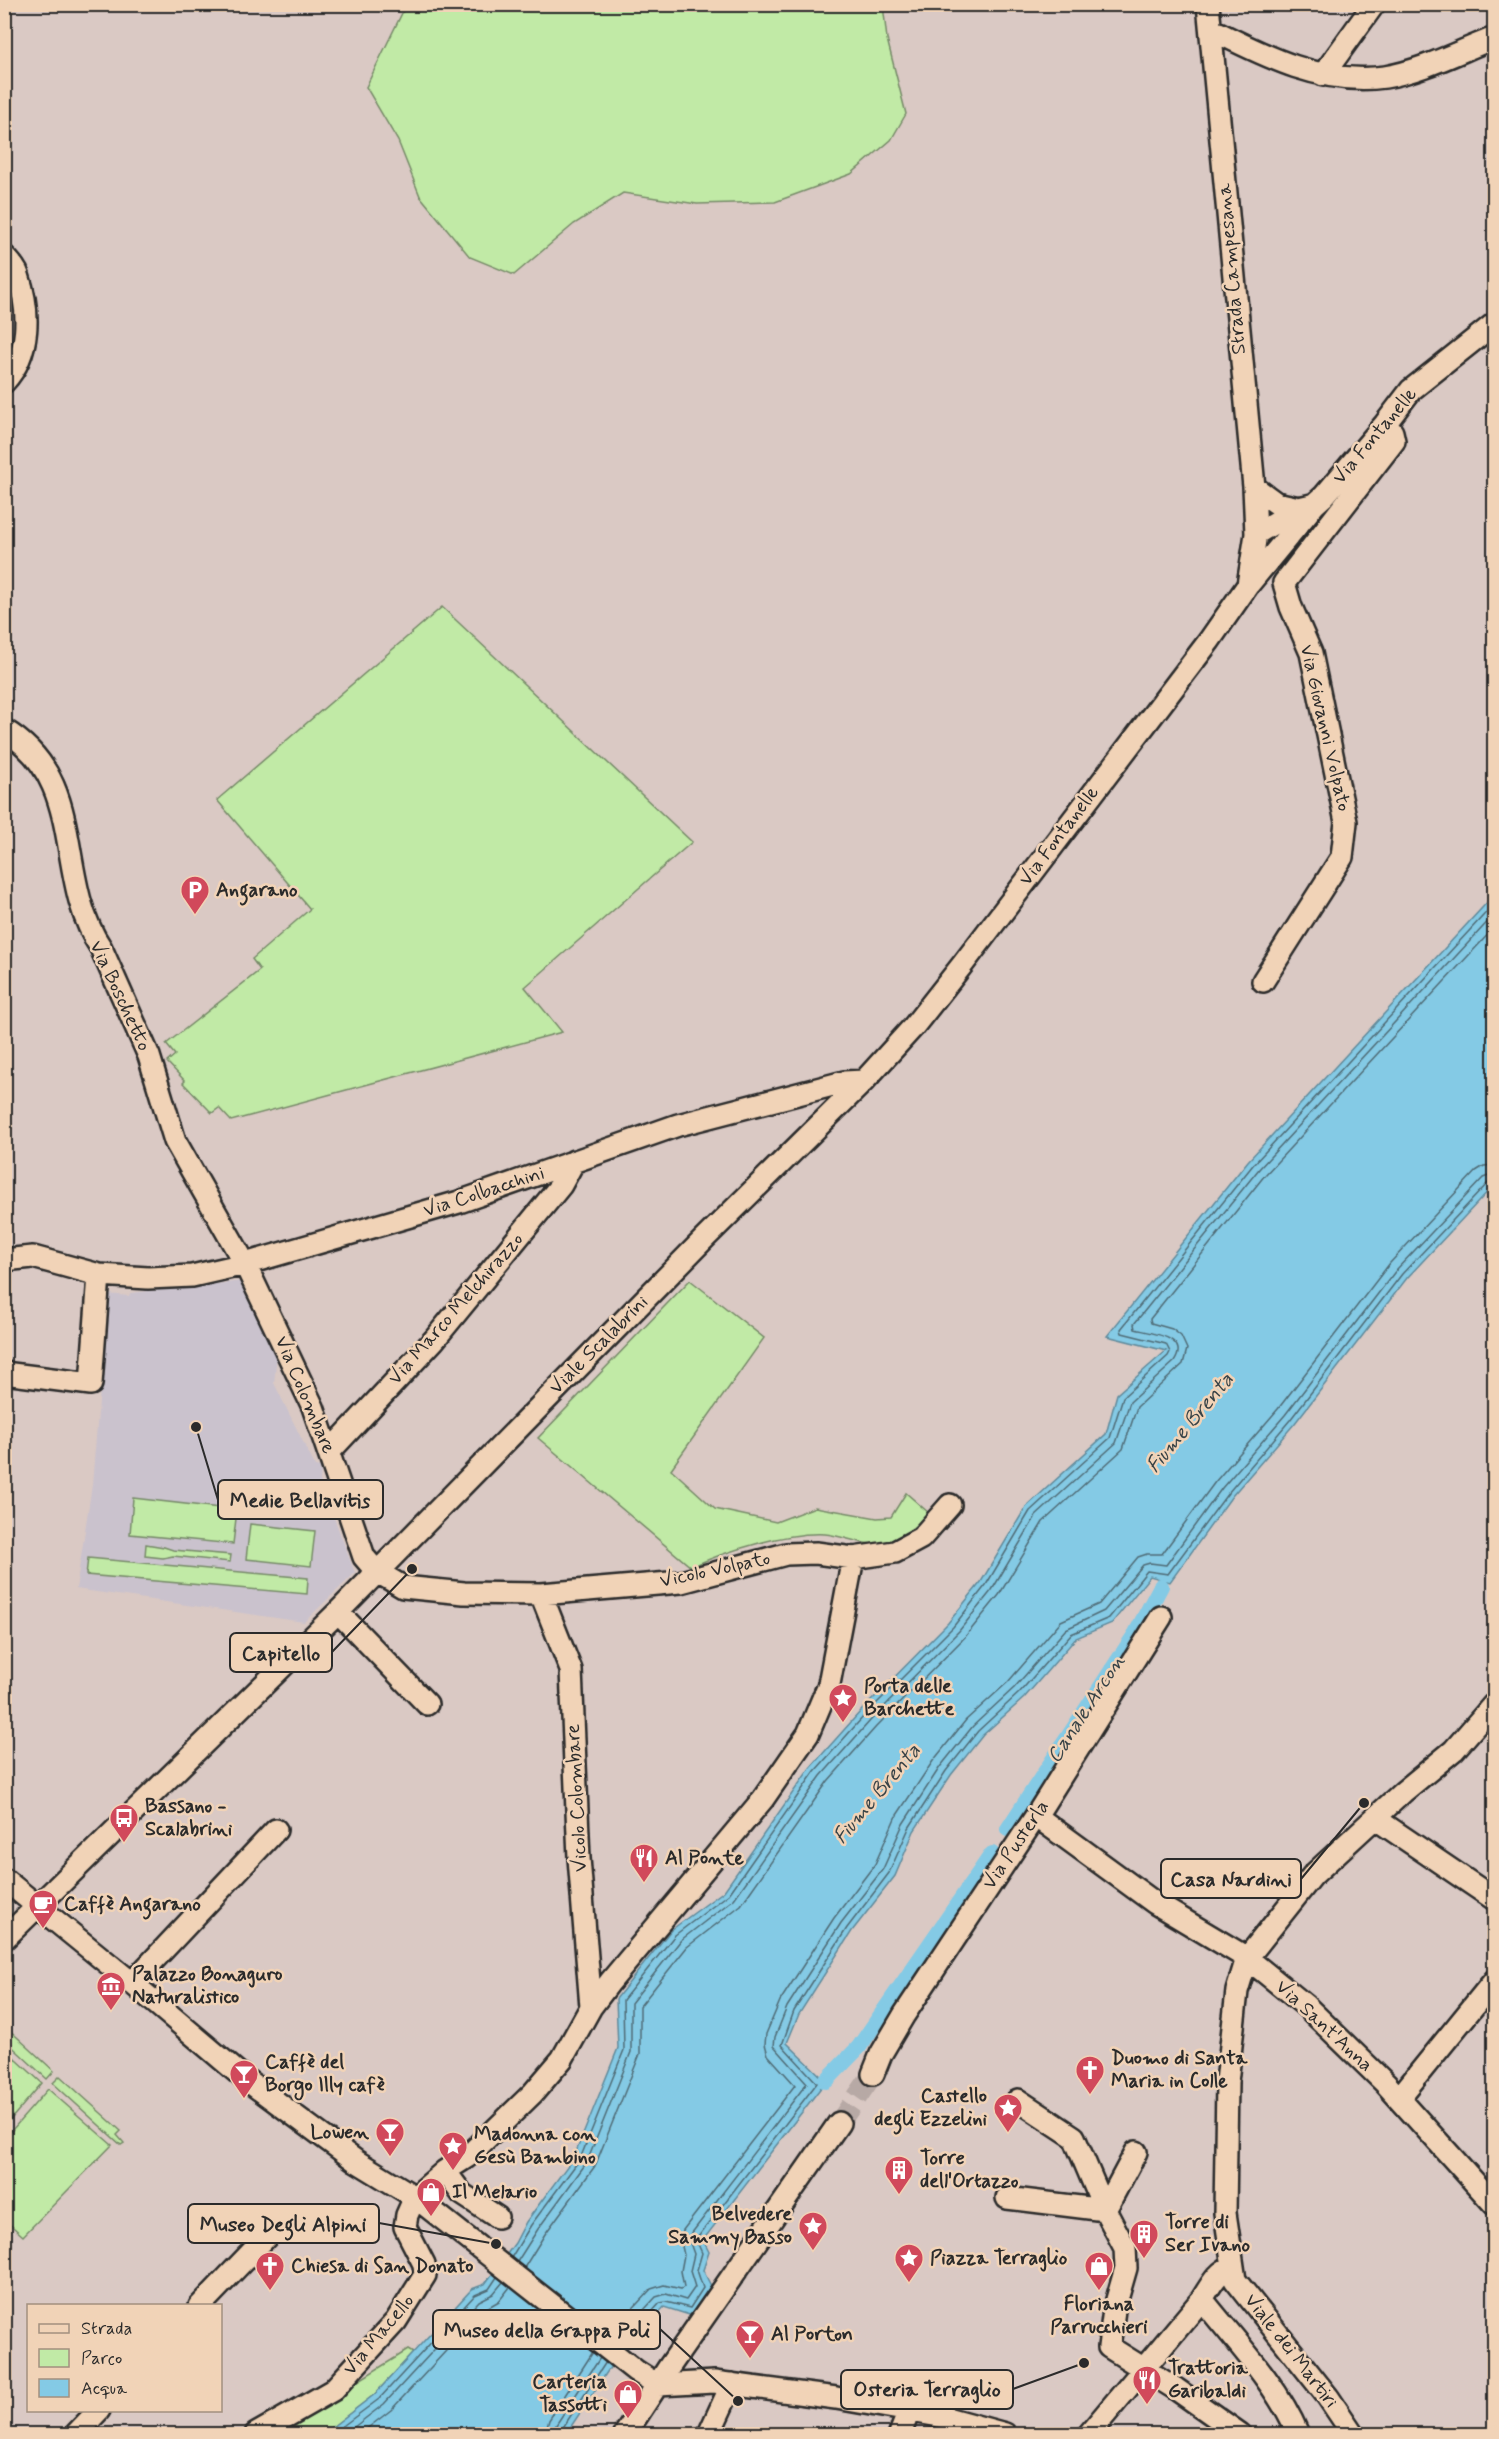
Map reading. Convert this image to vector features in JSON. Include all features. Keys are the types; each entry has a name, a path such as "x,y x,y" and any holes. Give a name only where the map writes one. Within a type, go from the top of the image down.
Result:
{"street":[{"name":"Strada Campesana","path":"1208,4 1254,488 1256,540"},
{"path":"1323,75 1374,4"},
{"path":"1211,29 1286,63 1323,75 1385,77 1494,40"},
{"path":"4,256 18,273 27,326 24,349 15,370 4,382"},
{"name":"Via Fontanelle","path":"1248,585 1256,540 1324,496 1411,390 1494,324"},
{"name":"Via Giovanni Volpato","path":"1263,981 1342,857 1346,822 1311,653 1288,600 1284,583 1394,441 1392,432 1385,424"},
{"path":"1254,488 1276,503 1307,506"},
{"name":"Via Fontanelle","path":"864,1081 914,1026 963,964 1209,641 1307,506"},
{"path":"1256,540 1265,551 1278,548"},
{"name":"Via Boschetto","path":"4,730 23,741 41,762 56,788 90,932 100,948 149,1056 175,1141 245,1264"},
{"name":"Via Colbacchini","path":"4,1260 33,1257 99,1275 148,1278 192,1276 245,1264 459,1202 678,1125 844,1082 864,1081"},
{"name":"Viale Scalabrini","path":"4,1939 338,1612 695,1248 864,1081"},
{"name":"Via Marco Melchirazzo","path":"330,1451 434,1340 561,1185 574,1161"},
{"name":"Via Colombare","path":"245,1264 313,1407 330,1451 364,1557 376,1571 404,1587 464,1593 541,1594"},
{"path":"4,1374 91,1384 99,1275"},
{"path":"415,2197 445,2171 467,2157 565,2061 591,2007 763,1799 807,1734 829,1684 853,1558 895,1552 921,1538 950,1505"},
{"name":"Vicolo Volpato","path":"541,1594 681,1582 786,1554 816,1553 853,1558"},
{"name":"Vicolo Colombare","path":"541,1594 571,1670 579,1858 591,2007"},
{"path":"338,1612 427,1704"},
{"name":"Via Pusterla","path":"873,2074 881,2054 904,2015 1036,1816 1161,1617"},
{"path":"1247,1958 1313,1875 1376,1819 1402,1792 1454,1750 1494,1704"},
{"name":"Via Sant'Anna","path":"1036,1816 1155,1903 1247,1958 1305,2006 1398,2098 1494,2204"},
{"path":"1376,1819 1494,1899"},
{"path":"132,1983 276,1830"},
{"path":"4,1879 244,2078 356,2161 415,2197 636,2371 658,2385 695,2382 732,2384 836,2398 939,2416 1005,2434"},
{"name":"Viale dei Martiri","path":"1247,1958 1238,1990 1227,2082 1225,2213 1232,2267 1235,2280 1328,2397 1353,2434"},
{"path":"1398,2098 1494,1981"},
{"path":"1018,2100 1074,2137 1105,2210 1125,2248 1126,2268 1116,2301 1109,2347 1240,2434"},
{"path":"625,2434 839,2123"},
{"path":"1105,2210 1136,2152"},
{"path":"445,2171 462,2194 497,2217"},
{"name":"Via Macello","path":"256,2434 333,2390 396,2321 413,2297 425,2275 424,2264 405,2226 415,2197"},
{"path":"1007,2198 1105,2210"},
{"path":"202,2304 270,2233"},
{"path":"1089,2434 1224,2270 1232,2267"},
{"path":"1202,2299 1268,2382 1290,2415 1299,2434"},
{"path":"709,2434 732,2384"},
{"path":"900,2434 909,2411"},
{"path":"76,2434 97,2412"}],"shaded area":[{"path":"243,1281 277,1355 274,1383 315,1466 321,1467 320,1481 355,1573 304,1622 76,1589 92,1485 108,1294 129,1296 130,1293"}],"green space":[{"path":"406,5 883,5 887,39 906,114 891,140 851,174 775,202 697,204 623,193 574,224 514,275 470,257 420,196 398,141 366,87"},
{"path":"442,607 692,842 525,987 562,1032 231,1121 219,1108 212,1113 183,1083 185,1081 167,1062 175,1055 166,1044 260,970 252,959 310,909 217,800"},
{"path":"690,1280 764,1338 671,1469 715,1509 776,1522 815,1507 877,1518 891,1517 906,1493 929,1513 913,1528 886,1543 873,1544 838,1536 809,1534 775,1539 738,1549 691,1567 538,1438"},
{"path":"133,1498 237,1510 233,1544 130,1534"},
{"path":"250,1524 315,1531 311,1566 246,1559"},
{"path":"146,1544 173,1550 231,1555 230,1562 173,1556 163,1558 145,1556"},
{"path":"88,1558 308,1578 307,1594 86,1575"},
{"path":"5,2026 54,2071 47,2079 5,2040"},
{"path":"5,2049 42,2083 5,2126"},
{"path":"60,2076 121,2131 117,2135 124,2143 121,2145 53,2083"},
{"path":"48,2089 112,2145 23,2236 5,2220 5,2138"},
{"path":"408,2350 413,2353 375,2394 323,2434 272,2434"}],"water":[{"name":"Fiume Brenta","path":"1494,895 1494,1185 1407,1278 1295,1423 1232,1496 1170,1582 1150,1576 1112,1623 1076,1638 1024,1698 983,1735 951,1775 914,1831 895,1876 852,1931 799,2014 787,2043 826,2081 703,2240 709,2252 703,2270 711,2286 693,2316 664,2307 611,2366 566,2434 323,2434 375,2394 472,2289 485,2284 515,2243 526,2222 574,2157 618,2048 616,1999 671,1930 724,1891 810,1768 860,1712 948,1623 981,1582 1026,1507 1106,1434 1117,1394 1166,1351 1107,1336 1248,1161"}],"waterway":[{"name":"Canale Arcon","path":"1008,1829 1136,1633 1161,1586"},
{"name":"Canale Arcon","path":"826,2081 859,2047 992,1854"}],"tunnel":[{"path":"839,2123 873,2074"}],"place":[{"name":"Angarano","path":"195,916"},
{"name":"Medie Bellavitis","path":"196,1427"},
{"name":"Capitello","path":"412,1569"},
{"name":"Porta delle Barchette","path":"843,1724"},
{"name":"Casa Nardini","path":"1364,1803"},
{"name":"Bassano - Scalabrini","path":"124,1844"},
{"name":"Al Ponte","path":"644,1884"},
{"name":"Caffè Angarano","path":"43,1930"},
{"name":"Palazzo Bonaguro Naturalistico","path":"111,2012"},
{"name":"Duomo di Santa Maria in Colle","path":"1090,2096"},
{"name":"Caffè del Borgo Illy cafè","path":"244,2100"},
{"name":"Castello degli Ezzelini","path":"1008,2134"},
{"name":"Lowen","path":"390,2158"},
{"name":"Madonna con Gesù Bambino","path":"453,2172"},
{"name":"Torre dell'Ortazzo","path":"899,2196"},
{"name":"Il Melario","path":"431,2218"},
{"name":"Museo Degli Alpini","path":"496,2244"},
{"name":"Belvedere Sammy Basso","path":"813,2252"},
{"name":"Torre di Ser Ivano","path":"1144,2260"},
{"name":"Piazza Terraglio","path":"909,2284"},
{"name":"Chiesa di San Donato","path":"270,2292"},
{"name":"Floriana Parrucchieri","path":"1099,2292"},
{"name":"Al Porton","path":"750,2360"},
{"name":"Osteria Terraglio","path":"1084,2363"},
{"name":"Museo della Grappa Poli","path":"738,2401"},
{"name":"Trattoria Garibaldi","path":"1147,2406"},
{"name":"Carteria Tassotti","path":"628,2420"}]}
